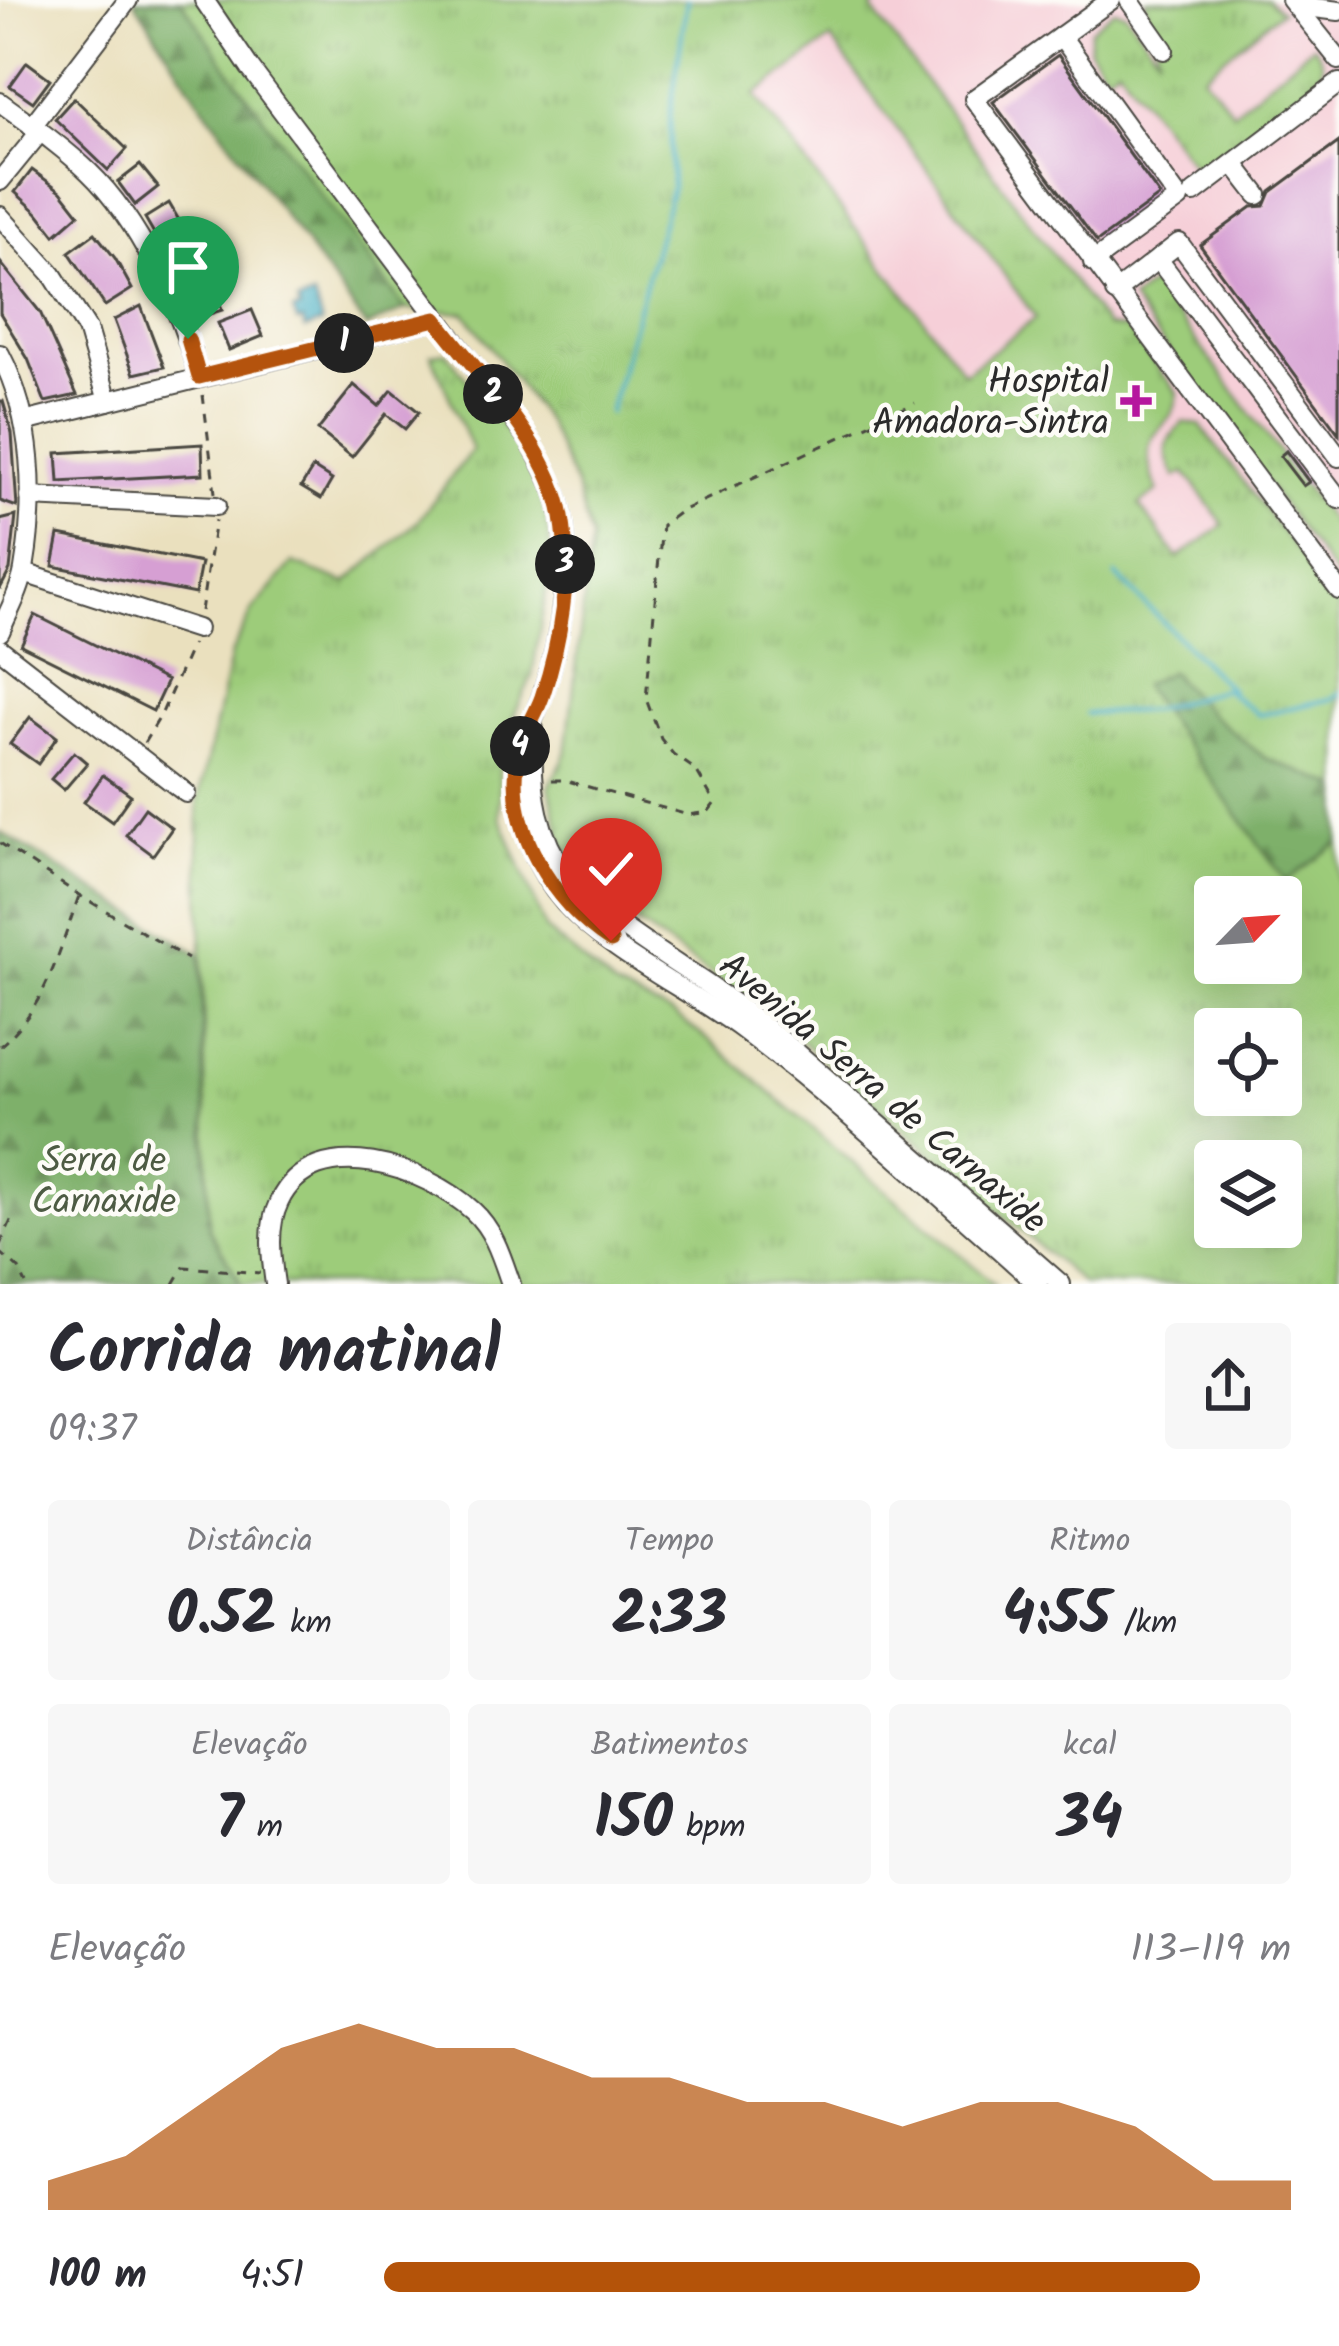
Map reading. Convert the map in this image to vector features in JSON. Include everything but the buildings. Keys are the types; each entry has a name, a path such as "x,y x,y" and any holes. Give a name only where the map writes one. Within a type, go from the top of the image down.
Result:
{"street":[{"path":"0,181 128,0"},
{"name":"Avenida Serra de Carnaxide","path":"204,0 529,440 557,497 565,560 553,663 517,759 520,808 537,862 567,905 598,932 698,998 788,1066 1038,1284"},
{"path":"1111,0 974,99 1339,590"},
{"path":"1129,0 1164,50"},
{"path":"1294,3 1339,11"},
{"path":"1294,3 1339,60"},
{"path":"1061,36 1179,200 1093,262"},
{"path":"1194,194 1339,83"},
{"path":"0,102 92,174 148,253 188,339 199,377"},
{"path":"1234,164 1258,195"},
{"path":"0,215 52,274 87,329 107,401"},
{"path":"1115,292 1179,243 1336,453 1313,464"},
{"path":"1158,259 1339,499"},
{"path":"24,422 436,319"},
{"path":"0,354 24,422 30,459 24,573 0,632"},
{"path":"30,496 216,506"},
{"path":"24,573 197,629"},
{"path":"0,649 186,793"},
{"name":"Avenida Serra de Carnaxide","path":"535,719 532,781 551,851 575,888 595,908 753,1016 1061,1284"},
{"path":"274,1279 270,1237 280,1200 307,1170 336,1159 378,1162 432,1183 474,1211 499,1246 511,1284"}],"path":[{"path":"136,754 161,715 197,629 207,589 216,506 212,441 199,377"},
{"path":"532,781 564,780 688,815 708,812 715,803 712,796 696,770 661,739 646,699 662,525 680,511 915,403"},
{"path":"0,843 79,896 188,959"},
{"path":"0,1046 25,1025 47,984 79,896"},
{"path":"14,1214 0,1248 26,1284"},
{"path":"174,1284 184,1267 274,1279"}],"shaded area":[{"name":"Hospital Amadora-Sintra","path":"882,0 1339,0 1339,842 723,117"}],"green space":[{"path":"134,0 883,0 872,9 1107,327 1127,329 1178,393 1175,408 1151,442 1151,469 1158,491 1139,505 1178,558 1224,525 1185,472 1176,477 1168,461 1169,442 1184,422 1200,425 1339,606 1339,1284 1083,1284 779,1022 607,902 571,859 549,787 566,754 591,540 576,487 546,421 465,313 405,309 367,327 197,97","holes":["831,39 1036,318 964,373 755,95"]},
{"path":"134,0 181,0 405,309 367,327 197,97"},
{"path":"1145,0 1267,0 1281,11 1203,75 1233,112 1313,45 1322,61 1320,75 1312,86 1197,171 1118,66 1106,74 1089,49 1090,30 1114,10 1126,13 1159,57"},
{"path":"1153,283 1339,532 1339,582 1131,300"},
{"path":"446,352 521,450 546,510 552,557 532,676 499,748 500,816 546,930 616,988 675,1015 710,1041 995,1284 241,1284 209,1229 198,802 231,654 253,610 293,563 346,583 418,521 472,450 431,354"},
{"path":"1170,672 1210,714 1265,758 1339,787 1339,842 1293,876 1282,876 1142,685"},
{"name":"Serra de Carnaxide","path":"0,832 200,954 209,1229 241,1284 0,1284"}],"water":[{"path":"314,297 322,324 305,329 293,311 300,309 298,302"}],"waterway":[{"path":"609,413 672,187 670,116 687,0"},
{"path":"1116,575 1231,690"},
{"path":"1086,714 1154,710 1224,689 1259,715 1331,699 1339,693"}],"place":[{"name":"Hospital Amadora-Sintra","path":"1136,401"}],"route":[{"path":"188,339 199,377 436,319 529,440 557,497 565,560 553,663 517,759 520,808 537,862 553,887 583,920 611,941"}]}
